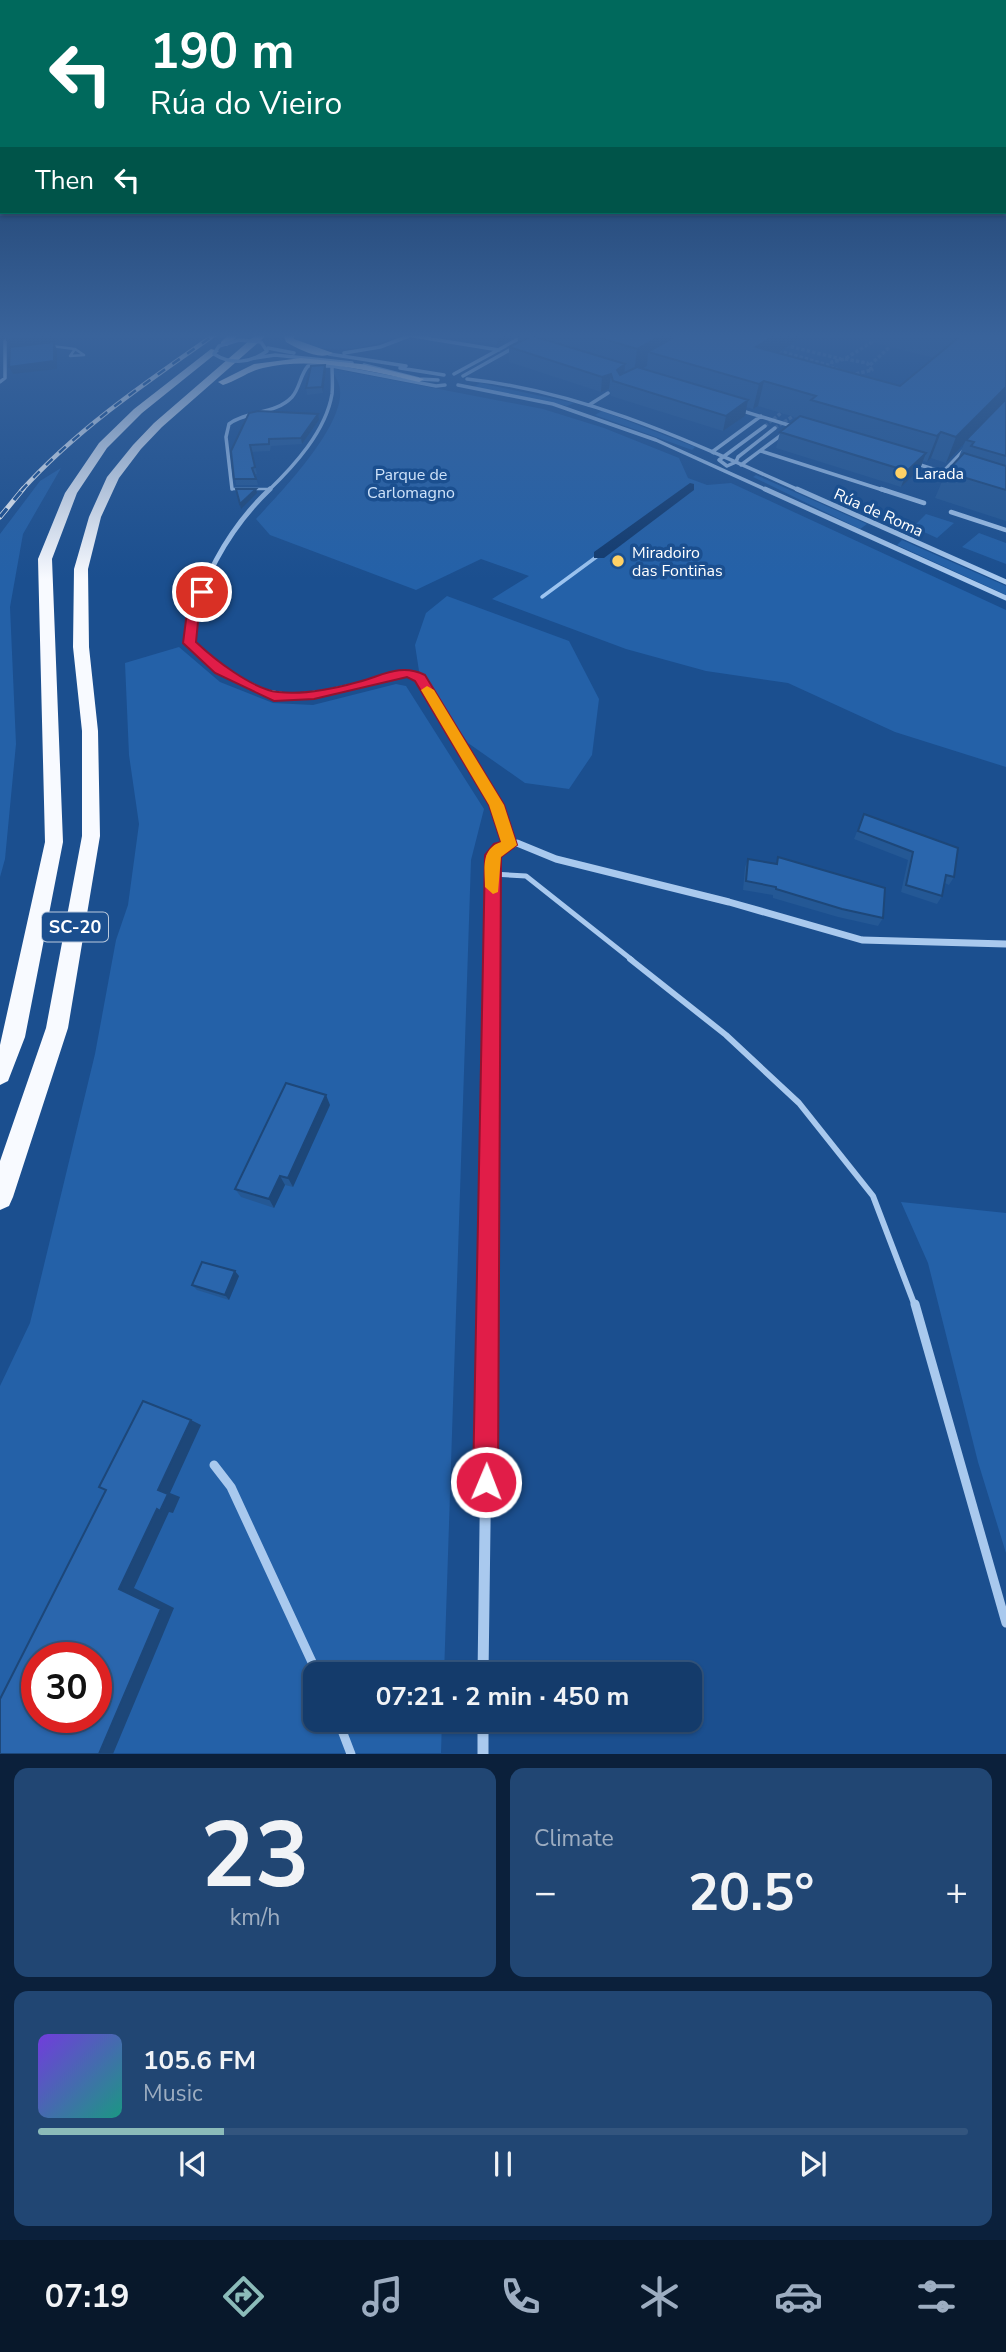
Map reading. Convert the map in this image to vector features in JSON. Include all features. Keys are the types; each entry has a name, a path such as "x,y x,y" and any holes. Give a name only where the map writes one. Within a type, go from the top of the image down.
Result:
{"highway":[{"path":"47,588 46,559 59,519 77,482 101,449 138,415"},
{"path":"118,450 153,415"},
{"name":"SC-20","path":"0,1197 57,1028 91,836 90,731 82,648 81,569 94,517 113,477 137,447 170,415"},
{"path":"94,517 138,462 188,415"},
{"name":"SC-20","path":"0,1073 14,1037 54,842 47,588 71,522 102,468"}],"street":[{"path":"232,489 226,437 229,424 251,415"},
{"path":"324,415 319,429 286,474 270,489 221,551 193,612 189,643 219,671 274,696 314,695 360,686 400,673 409,673 420,678 497,805 509,845"},
{"name":"Rúa de Roma","path":"584,415 645,436 1006,598"},
{"name":"Rúa de Roma","path":"615,415 712,452 799,505"},
{"path":"757,415 804,429"},
{"path":"712,452 761,416"},
{"path":"722,460 765,426"},
{"path":"742,465 793,426"},
{"path":"733,464 775,428"},
{"name":"Rúa de Roma","path":"645,436 742,465 1006,582"},
{"path":"943,472 965,449"},
{"path":"761,450 924,503"},
{"path":"904,460 963,478"},
{"path":"951,512 1006,530"},
{"path":"484,1662 493,855 499,849 517,843 556,859 729,902 862,940 1006,944"},
{"path":"482,1754 483,1732"}],"lane":[{"path":"232,489 270,489"},
{"path":"493,874 526,876 726,1035 799,1103 873,1196 911,1290 1006,1623"},
{"path":"214,1465 231,1487 312,1662"},
{"path":"343,1732 351,1754"}],"green space":[{"name":"Parque de Carlomagno","path":"335,415 562,415 604,428 679,458 688,478 707,485 731,483 1006,610 1006,767 895,732 788,683 706,671 626,649 492,599 529,576 481,559 416,590 270,535 256,519 308,459"},
{"path":"595,415 612,415 695,447 692,450"},
{"path":"61,468 23,534 10,607 16,744 5,859 0,877 0,534 40,481"},
{"path":"756,475 867,524 860,529 753,477"},
{"path":"926,514 954,523 937,538 913,527"},
{"path":"979,533 1006,543 1006,564 962,547"},
{"path":"902,540 1006,586 1006,595 897,545"},
{"path":"447,596 569,641 599,699 592,755 569,789 525,783 468,743 419,671 415,645 426,613"},
{"path":"179,647 220,682 273,703 313,705 396,684 406,686 484,809 471,860 444,1662 303,1662 303,1732 442,1732 441,1753 0,1753 0,1386 30,1323 95,1054 116,940 128,905 139,824 129,755 125,663"},
{"path":"901,1202 1006,1213 1006,1553 978,1462 928,1263"}],"building":[{"path":"248,415 317,415 301,438 269,439 269,444 250,445 256,479 234,479 231,451"},
{"path":"863,415 978,415 956,437 941,432 937,436"},
{"path":"991,415 1006,415 1006,456 971,446 974,442 966,440"},
{"path":"800,416 926,453 907,471 780,432"},
{"path":"964,453 1006,466 1006,490 946,472"},
{"path":"236,489 256,489 240,504"},
{"path":"864,814 958,848 954,877 946,875 942,896 906,885 913,852 858,831"},
{"path":"778,857 885,888 883,918 746,881 748,859 777,864"},
{"path":"286,1083 326,1095 288,1178 280,1176 269,1199 235,1189"},
{"path":"202,1262 235,1271 225,1295 192,1285"},
{"path":"143,1401 191,1420 158,1490 168,1494 160,1511 157,1509 119,1589 161,1609 112,1724 112,1642 29,1642 106,1490 99,1487"},
{"path":"21,1658 21,1733 108,1733 99,1754 0,1754 0,1699"}],"waterway":[{"path":"599,555 690,487"},
{"path":"542,597 599,555"}],"tunnel":[{"path":"765,426 779,415"},
{"path":"775,428 795,415"}],"railway":[{"path":"21,491 66,446 104,415"},
{"path":"0,517 23,489"}],"slow traffic":[{"path":"427,690 497,805 509,845 493,855 493,887"}],"place":[{"name":"Larada","path":"901,473"},
{"name":"Miradoiro das Fontiñas","path":"618,561"}],"route":[{"path":"202,592 193,612 189,643 219,671 274,696 314,695 360,686 400,673 409,673 420,678 497,805 509,845 493,855 486,1482"}]}
